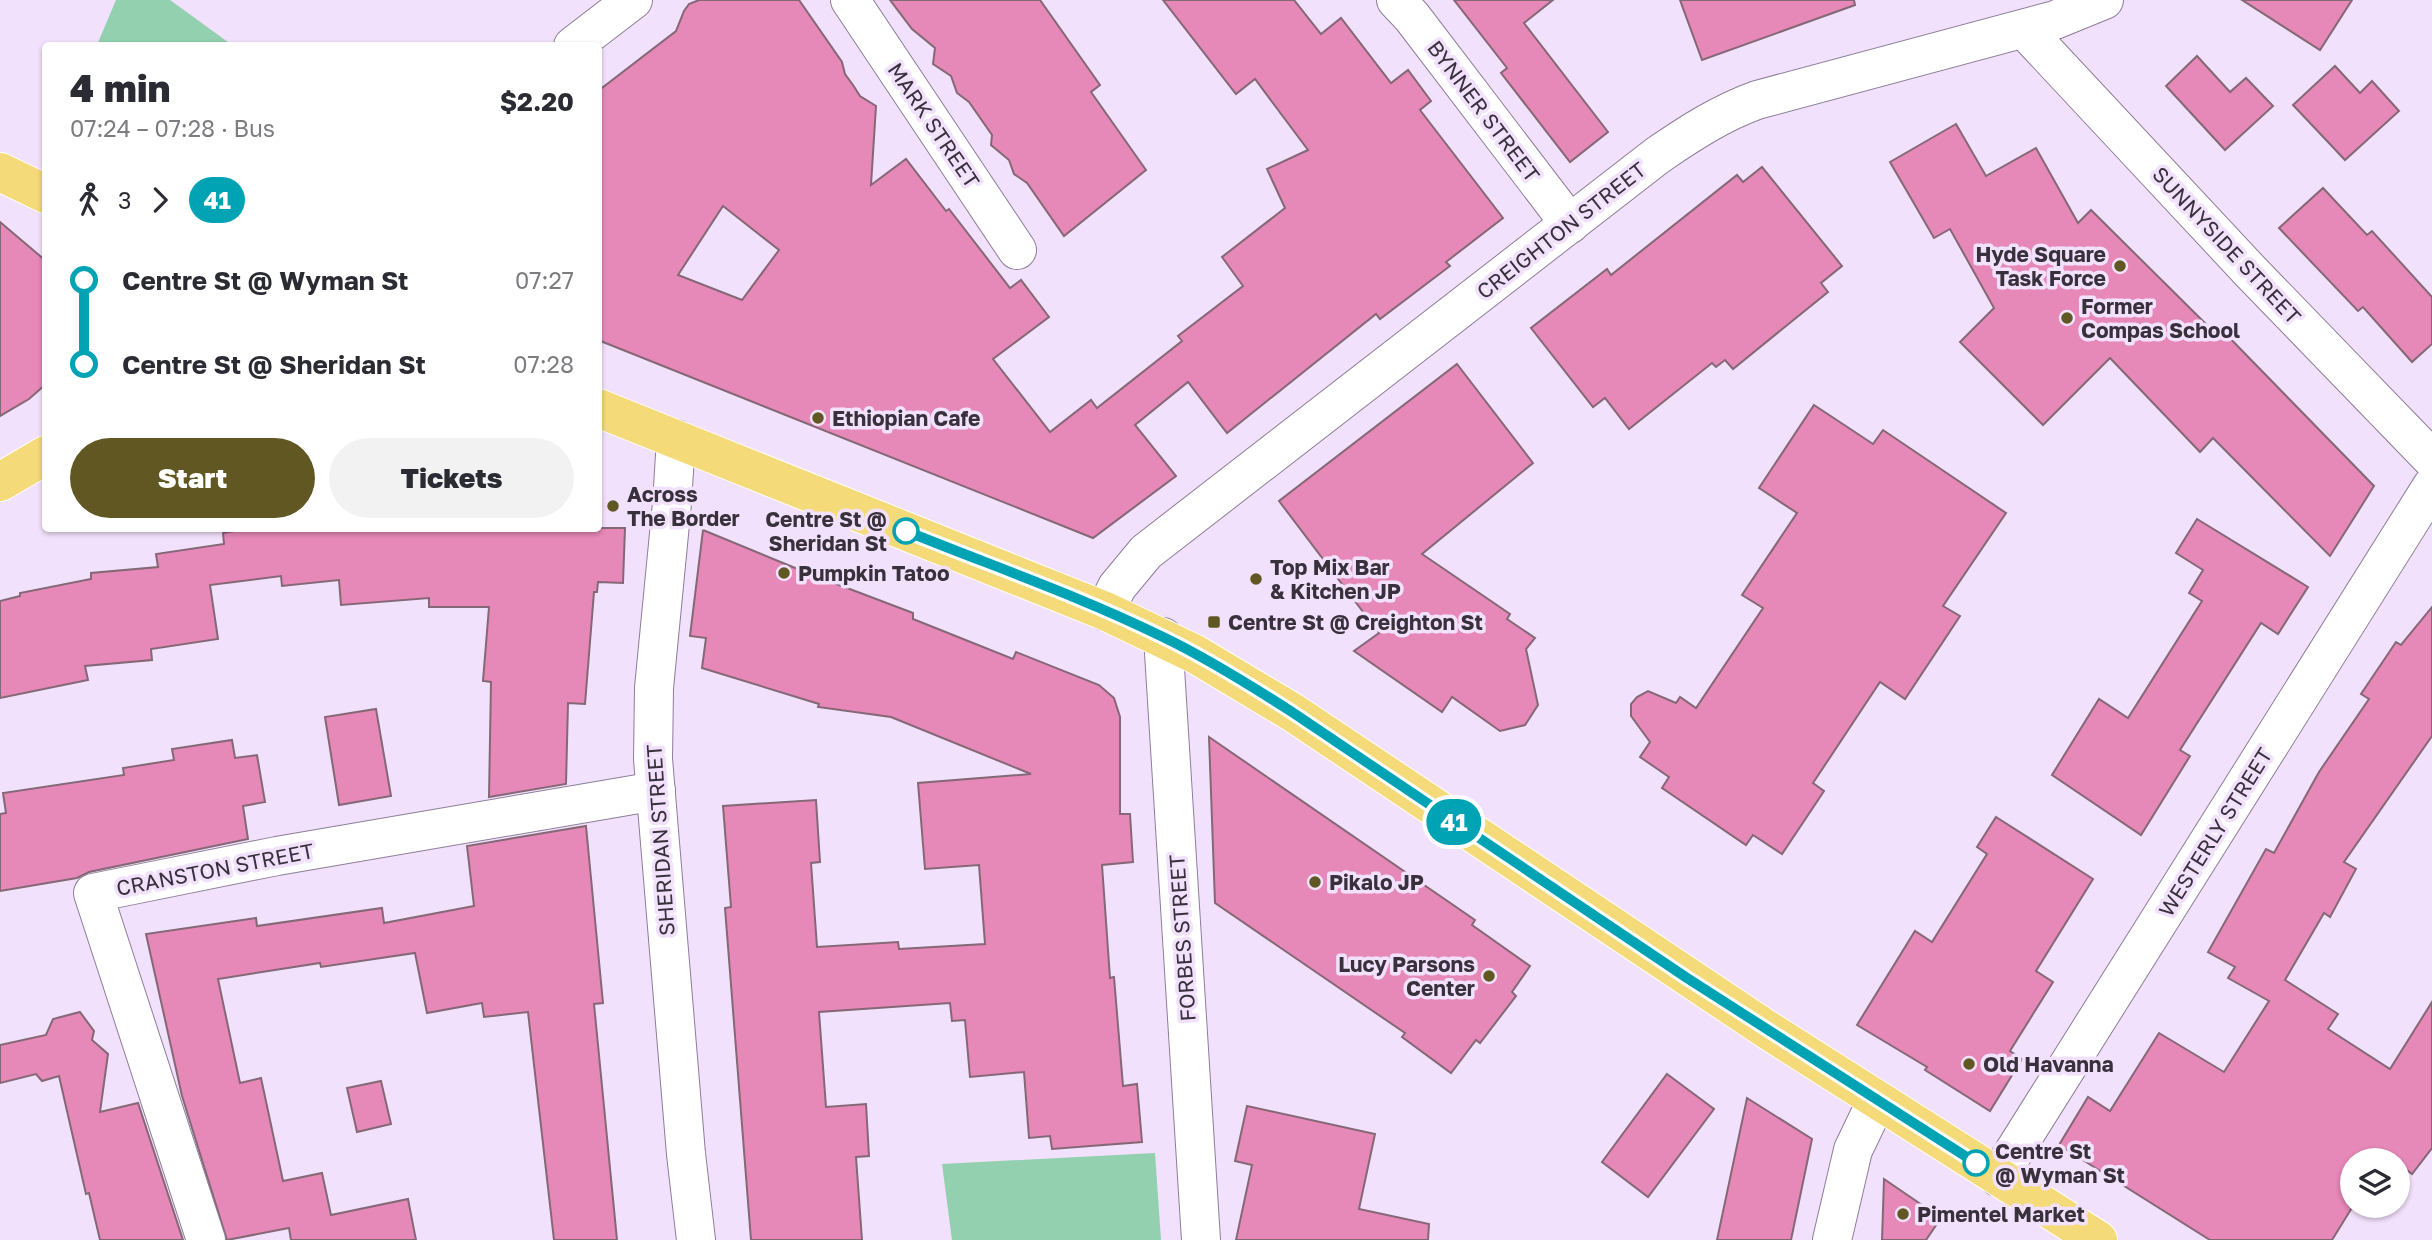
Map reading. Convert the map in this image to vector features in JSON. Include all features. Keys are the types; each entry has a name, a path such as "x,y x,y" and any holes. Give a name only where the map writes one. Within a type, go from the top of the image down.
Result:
{"main road":[{"path":"0,172 42,191"},
{"path":"602,410 1105,611 1163,637 1282,706 1668,965 2098,1240"},
{"path":"602,433 676,439"},
{"path":"0,482 42,457"},
{"path":"0,492 42,481"}],"street":[{"path":"578,42 634,0"},
{"name":"MARK STREET","path":"850,0 1017,250"},
{"name":"BYNNER STREET","path":"1396,0 1412,17 1570,224"},
{"name":"CREIGHTON STREET","path":"1105,611 1117,587 1146,552 1688,134 1735,108 1781,93 2024,29 2055,20 2104,0"},
{"name":"SUNNYSIDE STREET","path":"2024,29 2250,271 2432,458"},
{"name":"SHERIDAN STREET","path":"676,439 654,688 653,759 686,1154 696,1240"},
{"name":"WESTERLY STREET","path":"1998,1177 2432,486"},
{"name":"FORBES STREET","path":"1163,637 1200,1240"},
{"name":"CRANSTON STREET","path":"206,1240 93,893 277,856 656,791"},
{"path":"1832,1240 1853,1150 1877,1100"}],"green space":[{"path":"116,0 170,0 228,42 98,42"},
{"path":"1155,1153 1161,1240 952,1240 942,1164"}],"building":[{"path":"699,0 799,0 842,62 845,74 860,96 876,106 871,185 906,159 1010,288 1021,280 1049,317 993,359 1050,432 1091,400 1097,408 1182,341 1178,336 1243,286 1222,257 1285,208 1267,169 1308,150 1255,79 1236,94 1163,0 1294,0 1321,34 1341,18 1391,83 1408,70 1431,101 1420,110 1503,218 1446,262 1450,266 1380,319 1376,314 1227,433 1188,382 1135,425 1176,476 1093,538 602,342 602,88 676,31 689,4","holes":["723,206 779,250 742,300 678,275"]},
{"path":"890,0 1040,0 1100,85 1091,92 1146,170 1064,236 1027,183 1014,174 1009,160 991,145 992,135 969,102 957,93 951,76 933,64 935,48 912,29"},
{"path":"1454,0 1553,0 1524,23 1608,132 1570,162 1501,73 1507,68"},
{"path":"1680,0 1854,0 1855,5 1702,60"},
{"path":"2242,0 2352,0 2320,50"},
{"path":"2197,56 2230,92 2246,78 2273,106 2225,150 2166,86"},
{"path":"2335,66 2360,93 2372,81 2399,111 2345,160 2293,105"},
{"path":"1956,124 1986,176 2036,148 2078,223 2091,210 2214,332 2219,327 2374,486 2330,556 2213,438 2200,452 2110,358 2043,425 1960,342 1994,308 1950,229 1934,238 1890,162"},
{"path":"1762,167 1842,266 1821,283 1828,292 1733,369 1725,360 1716,367 1712,363 1629,429 1605,398 1593,407 1531,328 1607,269 1611,275 1737,175 1743,182"},
{"path":"2323,188 2367,235 2372,231 2432,297 2432,344 2412,362 2363,307 2358,311 2279,228"},
{"path":"0,222 42,258 42,388 29,399 0,416"},
{"path":"1457,364 1533,463 1422,554 1510,614 1507,619 1535,638 1526,649 1538,705 1525,725 1500,731 1452,697 1442,712 1354,651 1379,633 1279,501"},
{"path":"1814,405 1873,444 1883,430 2006,513 1943,606 1960,616 1905,699 1880,682 1813,783 1824,791 1782,854 1753,835 1746,845 1662,788 1669,777 1640,757 1650,742 1631,716 1631,704 1648,691 1676,703 1680,697 1696,708 1763,608 1742,595 1797,513 1759,488"},
{"path":"2197,519 2308,587 2278,634 2261,623 2180,750 2190,756 2141,835 2052,775 2099,699 2128,718 2202,601 2189,593 2203,570 2176,553"},
{"path":"602,528 625,528 623,583 598,582 597,592 594,592 585,704 568,703 566,784 489,797 491,682 483,681 489,607 429,607 429,598 341,605 339,580 282,586 281,576 210,585 218,639 151,649 152,660 85,666 88,680 0,698 0,601 20,596 20,593 91,579 91,573 158,567 156,554 224,544 223,533 602,532"},
{"path":"703,530 913,613 913,619 1013,659 1016,652 1099,685 1114,698 1120,717 1120,814 1130,814 1133,862 1102,865 1110,978 1114,977 1123,1086 1137,1084 1142,1142 1052,1149 1050,1136 1029,1138 1024,1072 970,1077 965,1020 952,1021 950,1003 819,1012 826,1107 866,1104 869,1156 856,1157 862,1240 751,1240 725,908 731,907 723,806 816,800 820,862 811,863 817,947 898,942 899,949 985,944 979,865 925,869 918,783 1031,774 891,717 818,707 819,704 702,668 706,638 690,636"},
{"path":"2432,607 2432,736 2344,862 2356,869 2330,917 2324,913 2285,980 2338,1014 2328,1029 2390,1069 2432,1002 2432,1148 2412,1174 2410,1148 2340,1148 2340,1218 2346,1218 2332,1240 2210,1240 2059,1145 2088,1097 2110,1111 2159,1033 2224,1072 2269,1001 2228,978 2235,967 2208,952 2266,849 2274,853 2319,772 2369,699 2361,694 2396,642 2401,645"},
{"path":"376,709 391,796 339,805 325,717"},
{"path":"1209,737 1475,920 1472,925 1530,966 1512,992 1516,996 1480,1043 1476,1040 1451,1073 1402,1037 1405,1033 1215,903"},
{"path":"232,740 235,758 257,755 265,802 243,806 248,839 89,872 77,878 0,891 0,814 6,813 3,793 124,775 123,768 174,760 172,749"},
{"path":"1996,817 2093,879 2036,971 2053,982 2010,1051 2022,1059 1990,1111 1925,1070 1927,1067 1857,1025 1915,931 1932,942 1987,854 1977,847"},
{"path":"586,826 603,1003 594,1004 617,1240 554,1240 528,1012 484,1017 482,1003 427,1013 415,953 321,967 320,963 218,979 240,1083 261,1078 283,1181 322,1173 331,1215 408,1199 416,1240 291,1240 289,1228 227,1240 182,1096 146,934 256,918 257,926 382,908 384,923 474,906 467,846"},
{"path":"80,1012 94,1031 92,1040 108,1054 100,1112 138,1103 183,1240 100,1240 89,1193 86,1194 59,1076 42,1081 36,1074 0,1083 0,1045 46,1035 53,1019"},
{"path":"1667,1074 1714,1109 1648,1197 1602,1162"},
{"path":"381,1081 391,1124 357,1132 347,1088"},
{"path":"1747,1098 1812,1139 1791,1240 1717,1240"},
{"path":"1247,1106 1375,1134 1359,1209 1429,1224 1428,1240 1236,1240 1252,1165 1235,1161"},
{"path":"1884,1179 1941,1218 1926,1240 1882,1240"}],"bus line":[{"name":"41","path":"906,531 1135,624 1195,654 1246,684 1292,712 1687,978 1976,1163"}],"place":[{"name":"Hyde Square Task Force","path":"2120,266"},
{"name":"Former Compas School","path":"2067,318"},
{"name":"Ethiopian Cafe","path":"818,418"},
{"name":"Across The Border","path":"613,506"},
{"name":"Centre St @ Sheridan St","path":"906,531"},
{"name":"Pumpkin Tatoo","path":"784,573"},
{"name":"Top Mix Bar & Kitchen JP","path":"1256,579"},
{"name":"Centre St @ Creighton St","path":"1214,622"},
{"name":"Pikalo JP","path":"1315,882"},
{"name":"Lucy Parsons Center","path":"1489,976"},
{"name":"Old Havanna","path":"1969,1064"},
{"name":"Centre St @ Wyman St","path":"1976,1163"},
{"name":"Pimentel Market","path":"1903,1214"}]}
